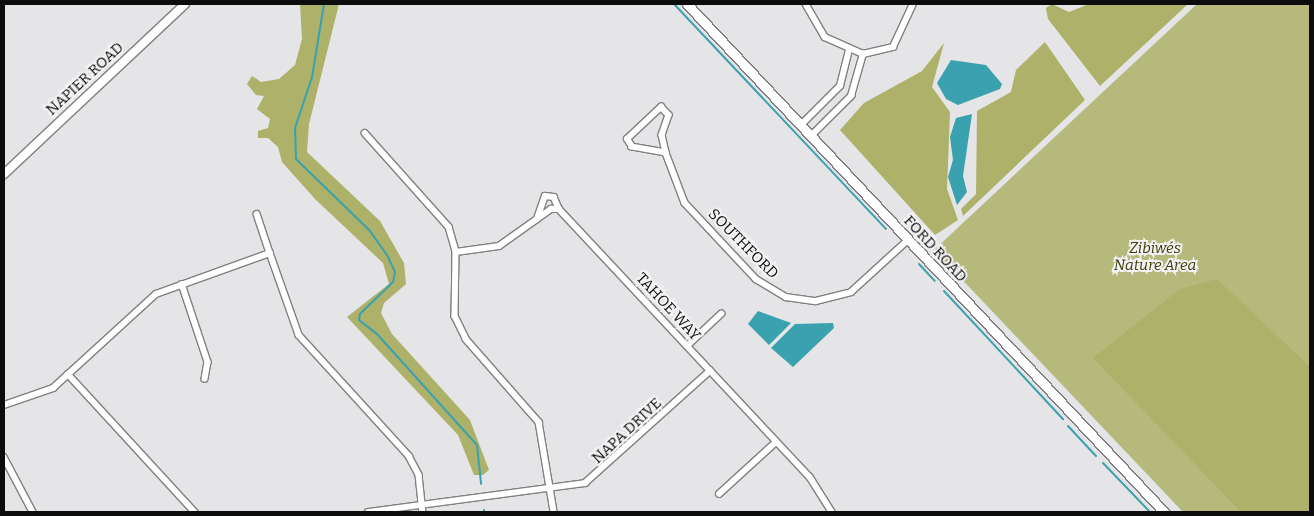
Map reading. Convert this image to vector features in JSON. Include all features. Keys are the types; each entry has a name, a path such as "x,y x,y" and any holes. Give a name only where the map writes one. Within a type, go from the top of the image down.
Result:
{"main road":[{"name":"FORD ROAD","path":"687,4 1164,512"}],"street":[{"name":"NAPIER ROAD","path":"4,174 185,4"},
{"path":"806,4 820,32 849,51 862,54 893,47 913,4"},
{"path":"801,125 840,86 849,51"},
{"path":"811,136 851,96 862,54"},
{"name":"SOUTHFORD","path":"666,153 632,147 627,138 661,107 669,115 662,135 666,153 685,202 756,279 786,297 816,301 851,292 908,240"},
{"path":"365,133 441,215 456,252 454,304 460,330 539,422 554,512"},
{"name":"TAHOE WAY","path":"536,219 545,196 554,197 559,209 810,477 832,512"},
{"path":"456,252 499,246 551,209 559,209"},
{"path":"257,214 298,335 409,456 419,475 424,512"},
{"path":"4,405 44,394 149,298 182,284 270,253"},
{"path":"182,284 208,362 205,379"},
{"path":"687,346 721,314"},
{"name":"NAPA DRIVE","path":"368,512 585,483 600,474 710,370"},
{"path":"68,374 195,512"},
{"path":"719,494 776,442"},
{"path":"4,457 32,512"}],"green space":[{"path":"300,4 339,4 309,124 307,152 380,221 404,263 406,284 384,303 381,313 392,334 470,420 489,470 483,475 474,475 458,435 347,317 389,284 383,263 315,199 282,162 278,147 268,138 258,138 258,131 268,128 270,119 257,109 264,96 256,95 247,84 252,76 261,82 279,79 295,65 302,39"},
{"path":"1052,4 1069,12 1089,4 1188,4 1100,86 1048,19 1046,8"},
{"name":"Zibiwés Nature Area","path":"1197,4 1310,4 1310,512 1183,512 934,250"},
{"path":"1045,42 1085,100 963,216 961,209 976,194 977,111 1011,92 1016,70"},
{"path":"944,43 932,87 950,112 947,189 958,220 935,235 840,130 864,103 922,71"},
{"path":"1217,279 1310,367 1310,512 1241,512 1093,358 1180,289"}],"water":[{"path":"951,60 986,65 1002,84 1000,89 958,105 946,99 937,83"},
{"path":"972,114 963,176 967,192 957,205 948,177 953,160 950,137 956,118"},
{"path":"758,311 791,323 769,345 748,324"},
{"path":"833,323 834,328 793,367 771,348 795,324"}],"waterway":[{"path":"324,4 312,77 295,128 296,159 370,231 388,257 395,272 393,282 360,314 359,320 377,334 477,445 481,484"},
{"path":"674,4 886,229"},
{"path":"919,264 935,281"},
{"path":"944,291 1063,419"},
{"path":"1068,426 1096,456"},
{"path":"1103,463 1150,512"}]}
